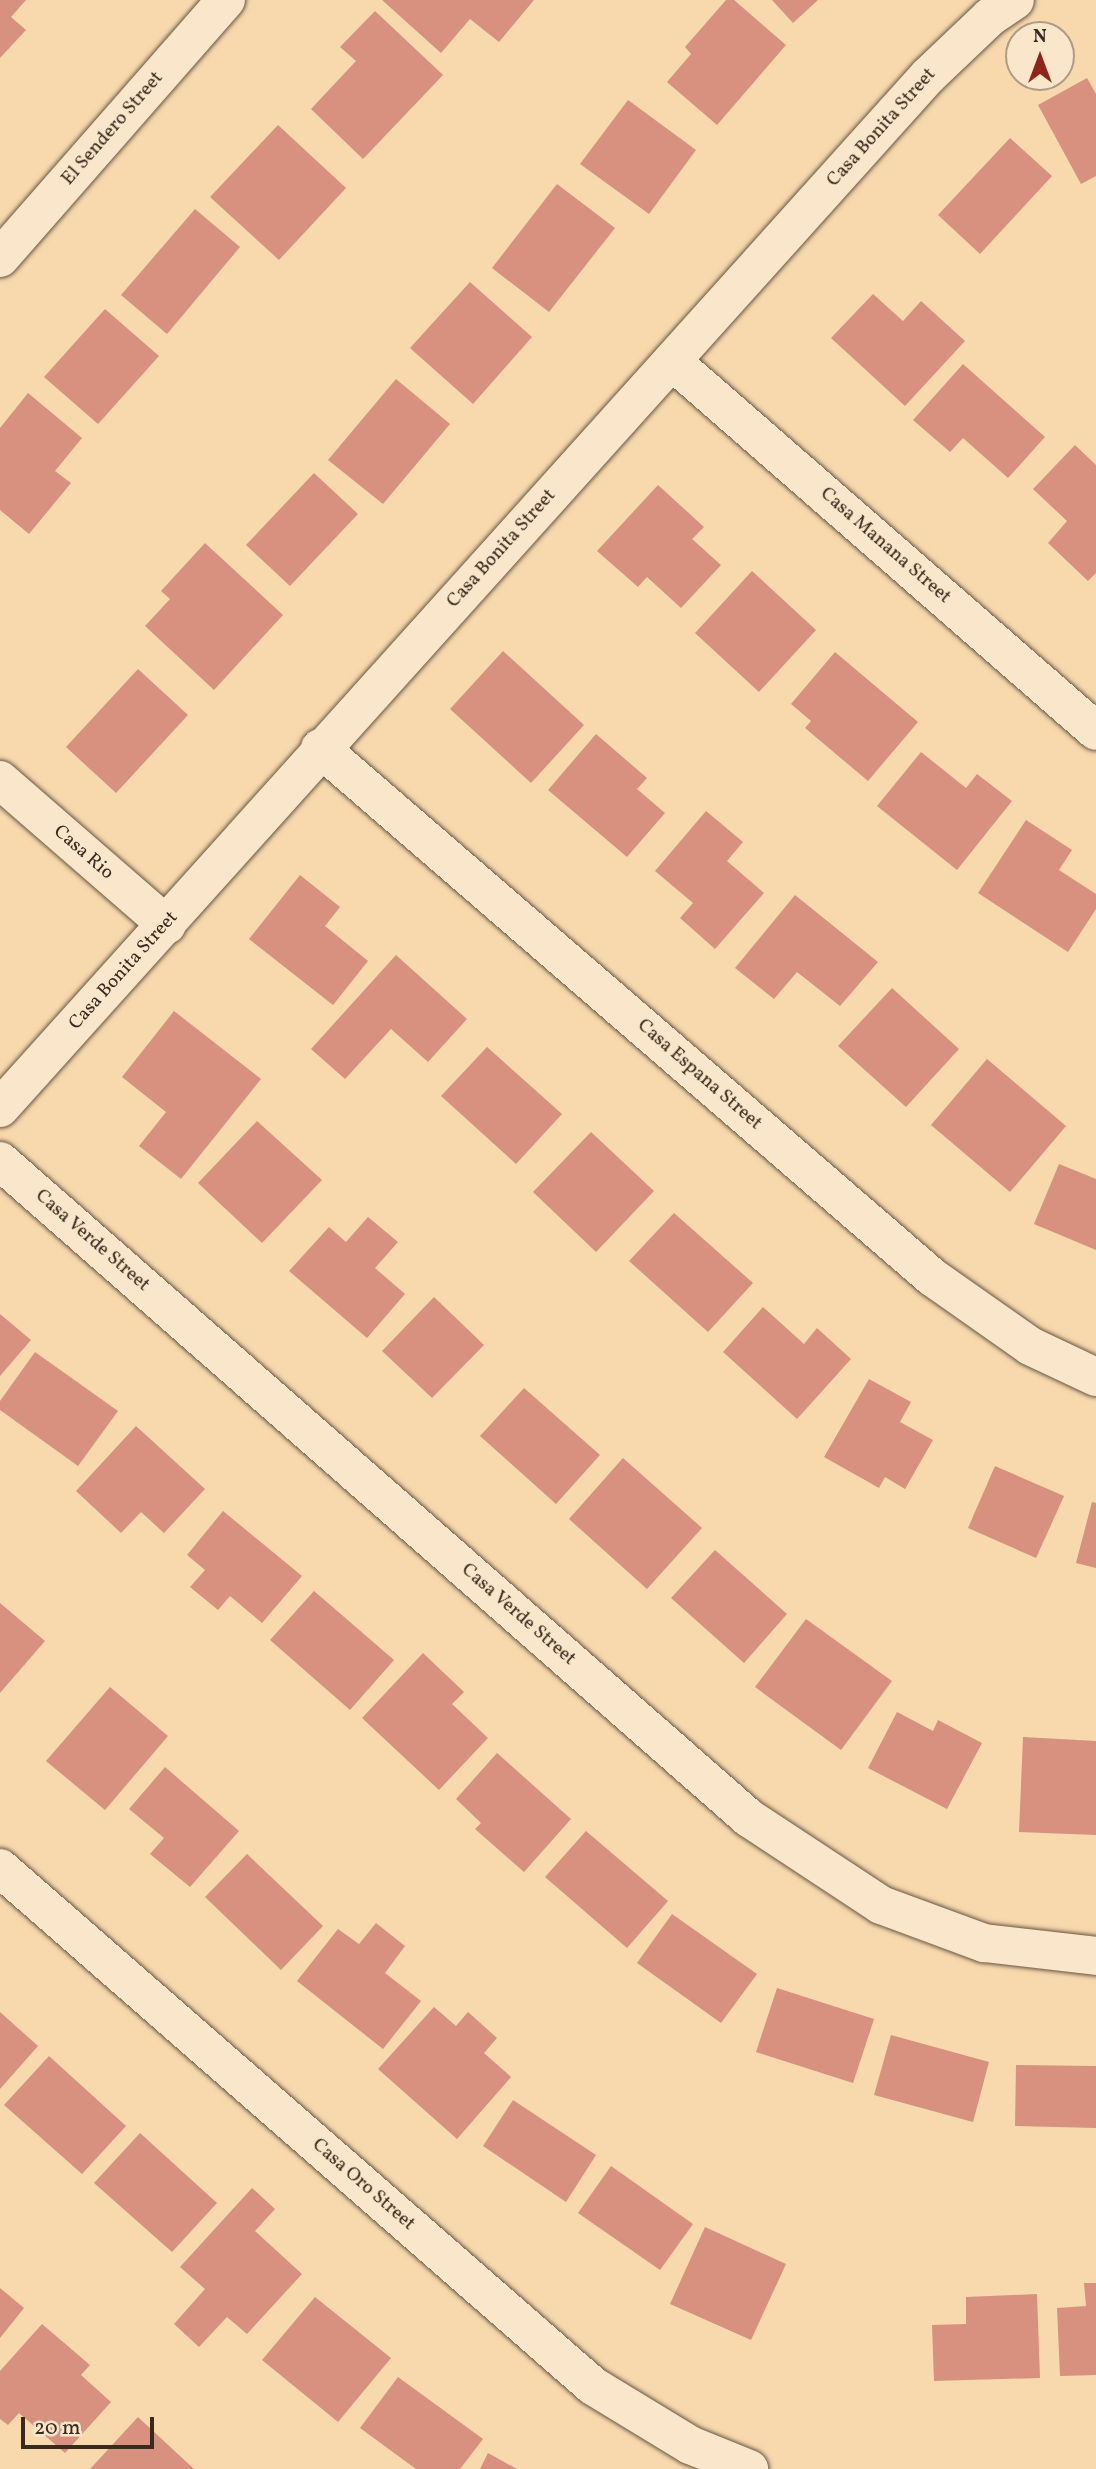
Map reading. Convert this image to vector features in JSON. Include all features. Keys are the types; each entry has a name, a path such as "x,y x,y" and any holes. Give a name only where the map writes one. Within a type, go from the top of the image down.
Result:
{"street":[{"name":"El Sendero Street","path":"0,258 226,0"},
{"name":"Casa Bonita Street","path":"0,1108 167,925 320,748 673,362 928,76 1015,0"},
{"name":"Casa Manana Street","path":"673,362 1096,730"},
{"name":"Casa Espana Street","path":"320,748 932,1277 1030,1346 1096,1377"},
{"name":"Casa Rio","path":"0,780 167,925"},
{"name":"Casa Verde Street","path":"0,1161 749,1818 881,1905 984,1943 1096,1956"},
{"name":"Casa Oro Street","path":"0,1868 593,2386 690,2445 749,2469"}],"building":[{"path":"0,0 26,0 11,17 26,30 0,58"},
{"path":"382,0 534,0 499,42 470,19 441,53"},
{"path":"726,0 734,0 786,45 717,125 667,82 691,54 685,47"},
{"path":"772,0 818,0 793,23"},
{"path":"375,11 443,75 363,159 311,109 356,61 340,47"},
{"path":"1087,78 1096,94 1096,176 1081,184 1038,105 1063,91 1075,91 1075,85"},
{"path":"628,100 696,150 649,214 580,164"},
{"path":"278,125 346,188 279,260 210,197"},
{"path":"1010,138 1052,176 980,254 938,215"},
{"path":"557,184 615,228 549,312 492,268"},
{"path":"195,209 240,247 167,334 121,295"},
{"path":"470,282 532,337 473,404 410,348"},
{"path":"873,294 903,321 921,301 965,341 905,406 831,338"},
{"path":"105,309 159,356 98,424 44,377"},
{"path":"963,364 1045,437 1008,478 963,438 950,452 913,420"},
{"path":"396,379 450,424 383,504 328,460"},
{"path":"28,393 82,438 55,471 71,483 29,534 0,510 0,428"},
{"path":"1075,445 1096,465 1096,573 1088,581 1048,543 1067,521 1033,489"},
{"path":"314,473 358,514 290,586 246,545"},
{"path":"658,485 704,527 692,539 721,565 681,608 647,577 638,587 597,551"},
{"path":"205,543 283,615 214,690 145,626 170,599 161,591"},
{"path":"752,571 816,630 759,692 695,633"},
{"path":"503,651 584,725 531,783 450,709"},
{"path":"835,652 918,722 868,781 805,728 811,721 791,704"},
{"path":"138,669 188,715 116,793 66,747"},
{"path":"596,734 647,778 637,789 665,813 627,857 548,790"},
{"path":"921,752 966,788 977,774 1012,801 957,870 877,806"},
{"path":"706,811 743,842 727,861 764,893 715,949 680,918 693,903 655,871"},
{"path":"1026,820 1072,850 1059,870 1096,894 1096,909 1068,952 978,893"},
{"path":"300,875 340,907 325,926 368,961 333,1005 249,939"},
{"path":"795,895 878,962 840,1006 797,972 774,999 735,968"},
{"path":"396,955 467,1019 428,1062 391,1029 345,1079 311,1049"},
{"path":"892,988 959,1049 906,1107 838,1046"},
{"path":"174,1011 261,1079 181,1179 139,1146 166,1112 122,1077"},
{"path":"487,1047 562,1114 516,1164 441,1096"},
{"path":"987,1059 1066,1126 1010,1192 931,1125"},
{"path":"257,1121 322,1180 262,1243 198,1183"},
{"path":"591,1132 654,1191 596,1252 533,1192"},
{"path":"1059,1164 1096,1179 1096,1250 1034,1224"},
{"path":"674,1213 753,1283 708,1332 629,1261"},
{"path":"368,1217 398,1242 375,1268 405,1294 367,1338 289,1271 329,1227 346,1242"},
{"path":"434,1297 484,1345 432,1398 382,1351"},
{"path":"763,1307 804,1344 817,1328 851,1359 797,1419 723,1352"},
{"path":"0,1314 31,1340 0,1376"},
{"path":"35,1352 118,1411 78,1466 0,1410 0,1401"},
{"path":"869,1379 911,1402 900,1422 933,1440 905,1489 885,1477 879,1488 824,1457"},
{"path":"524,1388 600,1455 556,1504 480,1436"},
{"path":"136,1426 205,1489 164,1533 141,1512 121,1533 76,1491"},
{"path":"623,1458 702,1528 647,1589 569,1519"},
{"path":"995,1466 1064,1496 1036,1558 968,1528"},
{"path":"1092,1502 1096,1503 1096,1568 1076,1563"},
{"path":"223,1511 302,1576 262,1623 230,1596 218,1610 190,1587 205,1570 187,1555"},
{"path":"715,1550 787,1614 744,1663 671,1598"},
{"path":"314,1591 394,1660 350,1710 270,1640"},
{"path":"0,1603 45,1641 0,1693"},
{"path":"806,1619 892,1681 841,1750 755,1687"},
{"path":"423,1653 464,1692 452,1704 488,1738 439,1790 362,1718"},
{"path":"110,1687 168,1736 105,1810 46,1761"},
{"path":"897,1712 933,1731 938,1720 982,1743 947,1809 868,1768"},
{"path":"1023,1737 1096,1741 1096,1835 1019,1832"},
{"path":"497,1753 571,1819 524,1872 475,1829 481,1823 456,1799"},
{"path":"165,1767 239,1831 190,1887 150,1854 164,1838 129,1809"},
{"path":"586,1831 668,1901 627,1948 545,1877"},
{"path":"247,1854 323,1926 281,1970 205,1897"},
{"path":"672,1914 757,1974 721,2023 637,1963"},
{"path":"376,1923 405,1946 385,1973 421,2001 383,2049 297,1981 338,1929 359,1944"},
{"path":"777,1988 874,2019 853,2083 756,2052"},
{"path":"434,2007 456,2026 468,2012 497,2038 484,2053 511,2077 457,2139 378,2069"},
{"path":"0,2012 38,2046 0,2089"},
{"path":"891,2035 989,2062 973,2122 874,2095"},
{"path":"49,2056 126,2126 82,2174 4,2105"},
{"path":"1016,2065 1096,2066 1096,2128 1015,2126"},
{"path":"513,2100 596,2155 566,2202 483,2146"},
{"path":"140,2133 217,2203 172,2252 94,2183"},
{"path":"611,2166 693,2224 660,2270 578,2213"},
{"path":"252,2188 275,2209 255,2231 302,2274 247,2334 227,2317 199,2347 174,2324 205,2289 180,2267"},
{"path":"705,2227 786,2264 751,2340 670,2304"},
{"path":"1084,2283 1096,2283 1096,2375 1060,2376 1057,2308 1086,2306"},
{"path":"0,2288 24,2308 0,2338"},
{"path":"1037,2294 1040,2378 934,2381 932,2325 966,2324 966,2297"},
{"path":"315,2297 391,2358 338,2422 262,2360"},
{"path":"42,2324 90,2365 81,2375 111,2402 65,2453 19,2413 8,2425 0,2419 0,2371"},
{"path":"398,2377 483,2439 460,2469 416,2469 360,2428"},
{"path":"138,2417 194,2469 90,2469"},
{"path":"488,2453 517,2469 480,2469"}]}
